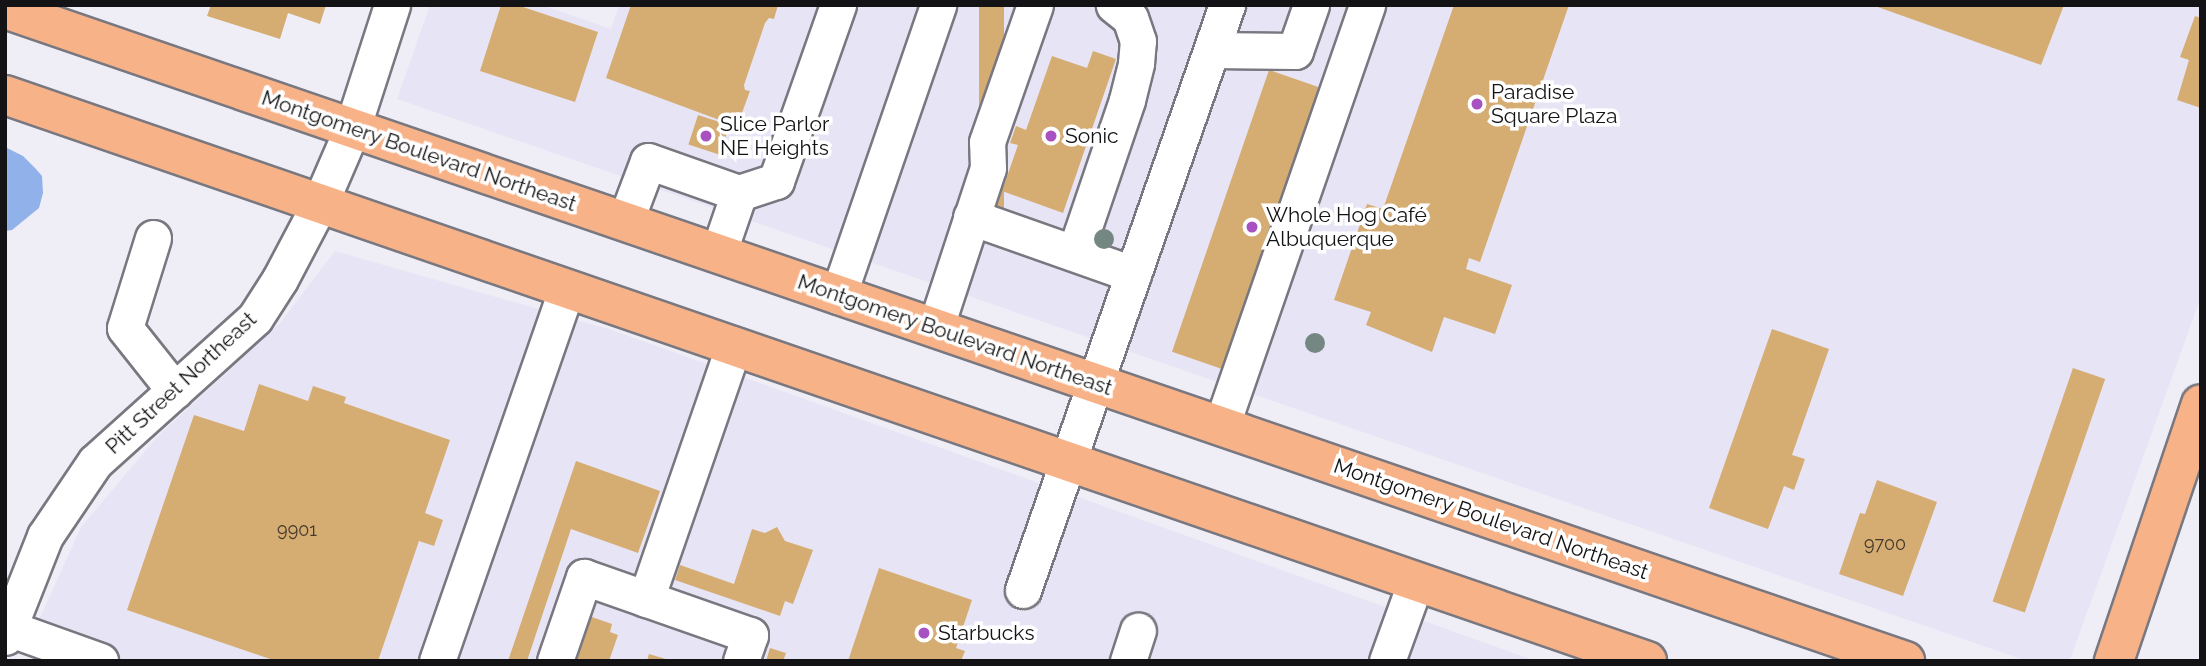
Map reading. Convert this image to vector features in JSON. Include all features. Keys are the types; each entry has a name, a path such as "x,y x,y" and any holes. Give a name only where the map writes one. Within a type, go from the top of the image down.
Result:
{"main road":[{"name":"Montgomery Boulevard Northeast","path":"5,9 1905,661"},
{"path":"5,95 1647,661"},
{"path":"2114,661 2201,404"}],"street":[{"name":"Pitt Street Northeast","path":"7,633 23,587 55,516 95,462 255,318 280,279 320,203 352,129 392,5"},
{"path":"625,222 648,161 739,193 776,181 838,5"},
{"path":"838,296 938,5"},
{"path":"935,329 988,168 987,142 1035,5"},
{"path":"988,168 1004,149 1044,28 1056,8 1062,5"},
{"path":"1075,253 1127,100 1138,41 1130,18 1114,5"},
{"path":"1127,100 1153,65 1158,42 1157,24 1148,5"},
{"path":"1023,590 1227,5"},
{"path":"1212,50 1295,51 1311,5"},
{"path":"1221,427 1367,5"},
{"path":"718,254 739,193"},
{"path":"971,218 1133,274"},
{"path":"153,238 125,328 175,391"},
{"path":"437,661 567,288"},
{"path":"646,599 734,345"},
{"path":"555,661 584,577 750,635 741,661"},
{"path":"1387,661 1416,581"},
{"path":"7,633 100,661"}],"shaded area":[{"path":"430,5 542,5 611,29 619,5 2201,5 2201,297 2071,657 2064,661 2027,661 397,99"},
{"path":"335,251 612,330 1536,661 72,661 27,646 81,527 158,436 280,323"}],"water":[{"path":"5,147 23,156 42,176 43,193 39,208 12,230 5,231"}],"building":[{"path":"211,5 326,5 320,24 288,13 280,39 207,16"},
{"path":"501,5 517,5 598,32 575,102 480,71"},
{"path":"631,5 778,5 774,19 769,18 765,23 744,85 745,90 750,91 739,121 735,120 733,125 606,78"},
{"path":"979,5 1004,5 1004,223 979,223"},
{"name":"Paradise Square Plaza","path":"1454,5 1569,5 1480,262 1469,258 1466,269 1512,285 1495,334 1444,317 1432,352 1366,325 1371,312 1334,300 1367,204 1383,209"},
{"path":"1872,5 2064,5 2041,65"},
{"path":"2195,16 2201,18 2201,108 2177,100 2189,60 2180,57"},
{"name":"Sonic","path":"1093,51 1116,59 1063,213 1002,191 1018,145 1010,143 1016,126 1026,130 1052,56 1087,68"},
{"name":"Whole Hog Café Albuquerque","path":"1269,70 1334,92 1237,374 1172,352"},
{"path":"698,115 729,125 720,155 688,144"},
{"path":"1772,329 1829,349 1792,455 1805,459 1794,490 1784,486 1768,529 1709,508"},
{"path":"2073,368 2105,379 2025,613 1993,602"},
{"path":"259,384 308,401 313,386 346,397 344,403 450,440 425,513 443,520 434,546 419,541 378,661 276,661 127,610 194,415 244,431"},
{"path":"576,461 660,491 638,553 571,529 527,661 508,661"},
{"path":"1877,480 1937,502 1903,596 1839,574 1860,513 1865,514"},
{"path":"777,527 785,541 813,550 793,604 785,601 780,616 675,580 680,565 734,584 752,529 765,533"},
{"path":"879,568 972,600 956,648 965,651 961,661 848,661"},
{"path":"589,616 612,624 610,632 618,635 609,661 567,661 580,621 587,623"},
{"path":"770,648 786,653 783,661 766,661"},
{"path":"649,654 669,660 669,661 647,661"}],"place":[{"name":"Paradise Square Plaza","path":"1477,104"},
{"name":"Slice Parlor NE Heights","path":"706,136"},
{"name":"Sonic","path":"1051,136"},
{"name":"Whole Hog Café Albuquerque","path":"1252,227"},
{"name":"Starbucks","path":"924,633"}]}
